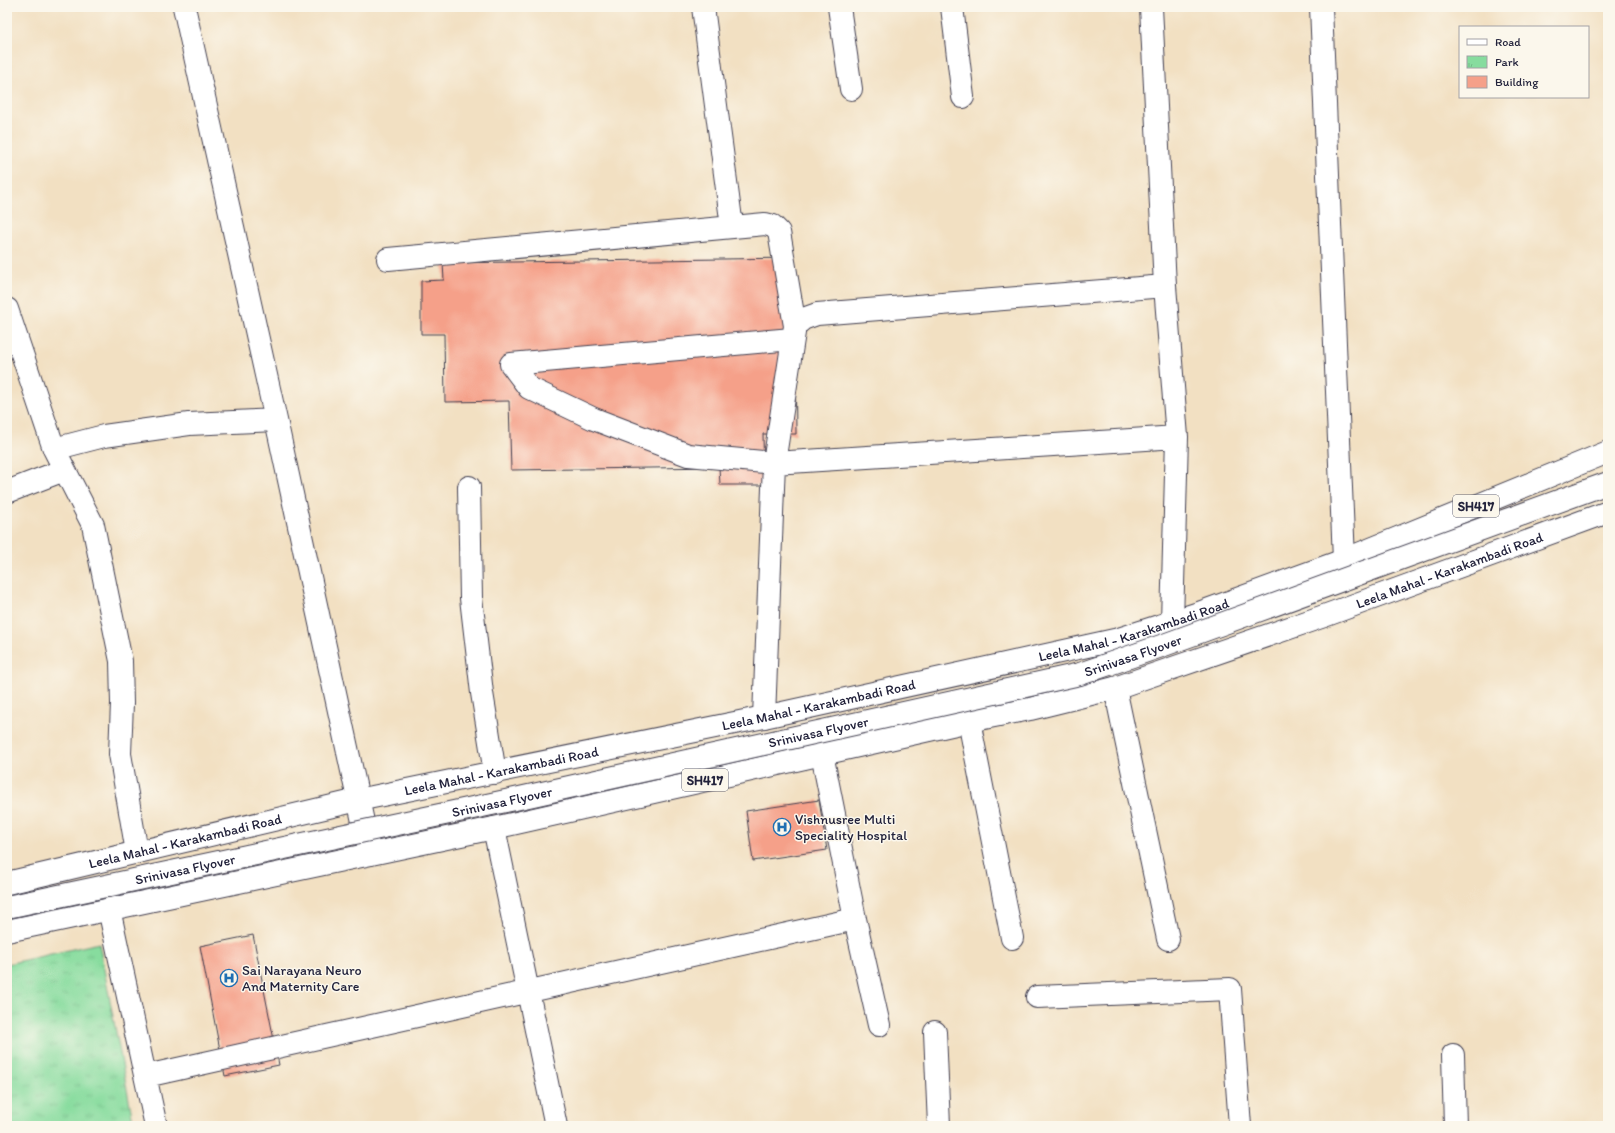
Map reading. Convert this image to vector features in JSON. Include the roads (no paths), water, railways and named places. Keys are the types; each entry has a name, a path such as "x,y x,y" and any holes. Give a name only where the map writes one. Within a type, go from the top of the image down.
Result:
{"street":[{"path":"184,7 276,420 370,854"},
{"path":"703,7 732,227"},
{"path":"839,7 851,88"},
{"path":"952,7 963,97"},
{"path":"1151,7 1166,286 1177,437 1172,622"},
{"path":"1321,7 1344,560"},
{"path":"388,259 765,224 772,226 779,232 793,333 774,463 764,717"},
{"path":"1166,286 817,314 803,319 793,333 511,364 529,388 594,420 688,455 774,463 1177,437"},
{"path":"7,309 54,449 92,525 121,661 122,703 120,754 137,852"},
{"path":"54,449 104,436 189,424 276,420"},
{"name":"Leela Mahal - Karakambadi Road","path":"7,883 358,800 764,717 1119,639 1172,622 1344,560 1608,452"},
{"path":"7,492 64,470"},
{"name":"Srinivasa Flyover","path":"7,907 515,799 1080,674 1164,645 1608,483"},
{"path":"469,487 471,598 482,693 495,773"},
{"name":"Leela Mahal - Karakambadi Road","path":"7,931 494,828 969,721 1030,710 1115,688 1324,616 1607,515"},
{"path":"1115,688 1168,939"},
{"path":"969,721 1012,938"},
{"path":"822,754 855,919 879,1025"},
{"path":"494,828 556,1126"},
{"path":"109,909 156,1126"},
{"path":"146,1076 855,919"},
{"path":"1036,997 1230,989 1240,1126"},
{"path":"935,1032 939,1126"},
{"path":"1452,1055 1455,1126"}],"place":[{"name":"Vishnusree Multi Speciality Hospital","path":"782,827"},
{"name":"Sai Narayana Neuro And Maternity Care","path":"229,978"}]}
